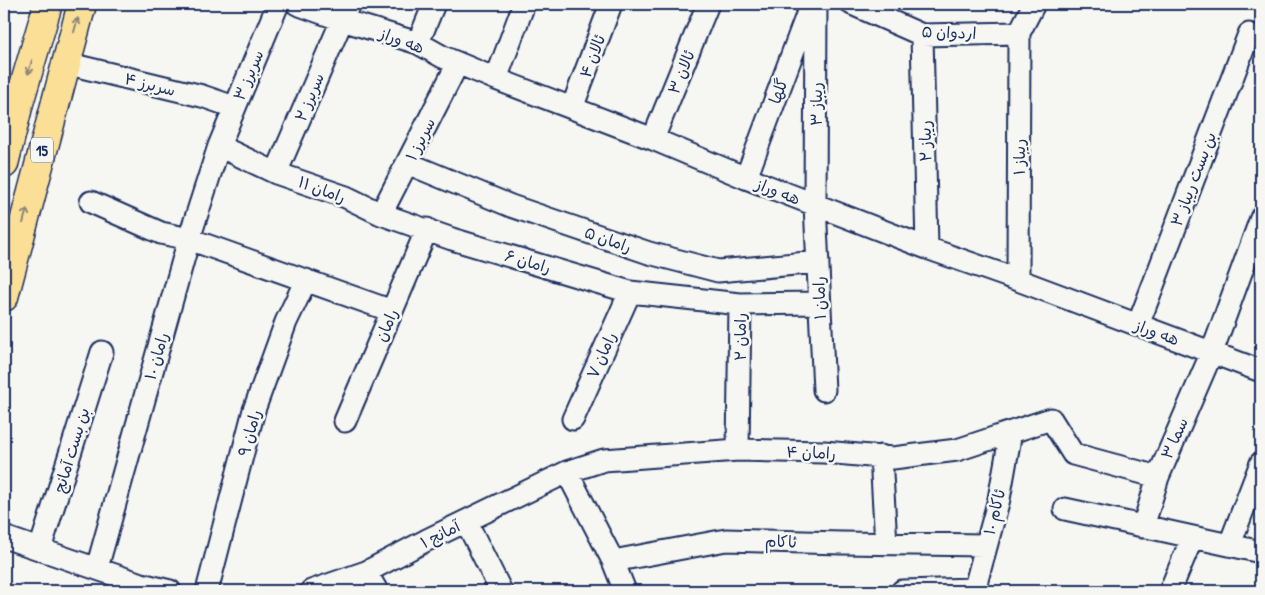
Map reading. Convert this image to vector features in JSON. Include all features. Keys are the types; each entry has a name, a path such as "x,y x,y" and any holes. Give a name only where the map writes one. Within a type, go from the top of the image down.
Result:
{"main road":[{"name":"15","path":"4,164 11,96 48,4"},
{"name":"15","path":"4,297 82,4"}],"street":[{"name":"سربرز ۳","path":"219,146 278,4"},
{"name":"هه وراز","path":"297,4 345,12 496,79 746,178 928,248 1261,371"},
{"path":"418,43 434,4"},
{"path":"496,79 524,4"},
{"name":"ئالان ۴","path":"572,108 612,4"},
{"name":"ئالان ۳","path":"653,140 708,4"},
{"name":"گلها","path":"746,178 811,4"},
{"name":"ریباز ۳","path":"815,205 816,4"},
{"name":"اردوان ۵","path":"852,4 922,34 1019,33"},
{"path":"1019,33 1034,4"},
{"name":"سربرز ۲","path":"276,173 345,12"},
{"name":"ریباز ۱","path":"1018,280 1019,33"},
{"name":"ریباز ۲","path":"922,34 928,248"},
{"name":"بن بست ریباز ۳","path":"1138,325 1249,34"},
{"name":"سربرز ۴","path":"65,63 202,96 234,107"},
{"name":"سربرز ۱","path":"381,214 458,63"},
{"name":"رامان ۱۱","path":"219,146 276,173 346,197 381,214 427,229"},
{"name":"رامان ۱۰","path":"97,568 189,239 219,146"},
{"name":"رامان ۵","path":"407,163 521,209 649,253 718,271 818,262"},
{"path":"91,202 161,233 189,239 392,311"},
{"name":"رامان ۱","path":"815,205 824,390"},
{"name":"سما ۳","path":"1142,527 1158,477 1212,352 1261,218"},
{"name":"رامان ۶","path":"427,229 452,239 630,292 740,304"},
{"name":"رامان","path":"345,421 427,229"},
{"name":"رامان ۹","path":"207,591 254,410 286,322 306,280"},
{"name":"رامان ۷","path":"573,419 630,292"},
{"name":"رامان ۲","path":"738,450 740,304 819,303"},
{"name":"بن بست آمانج","path":"40,549 102,352"},
{"name":"رامان ۴","path":"567,472 604,460 738,450 824,452 893,458 956,450 1051,419 1073,454 1158,477"},
{"name":"ئاکام ۱۰","path":"974,590 999,499 1011,432"},
{"path":"881,456 886,544"},
{"path":"1230,544 1261,463"},
{"path":"567,472 625,591"},
{"name":"آمانج ۱","path":"311,591 366,572 567,472"},
{"path":"1064,509 1261,552"},
{"path":"466,521 501,591"},
{"path":"4,537 97,568 140,588 170,591"},
{"path":"1170,591 1192,538"},
{"name":"ئاکام","path":"612,561 726,540 986,545"},
{"path":"366,572 376,591"},
{"path":"902,591 974,590"}]}
